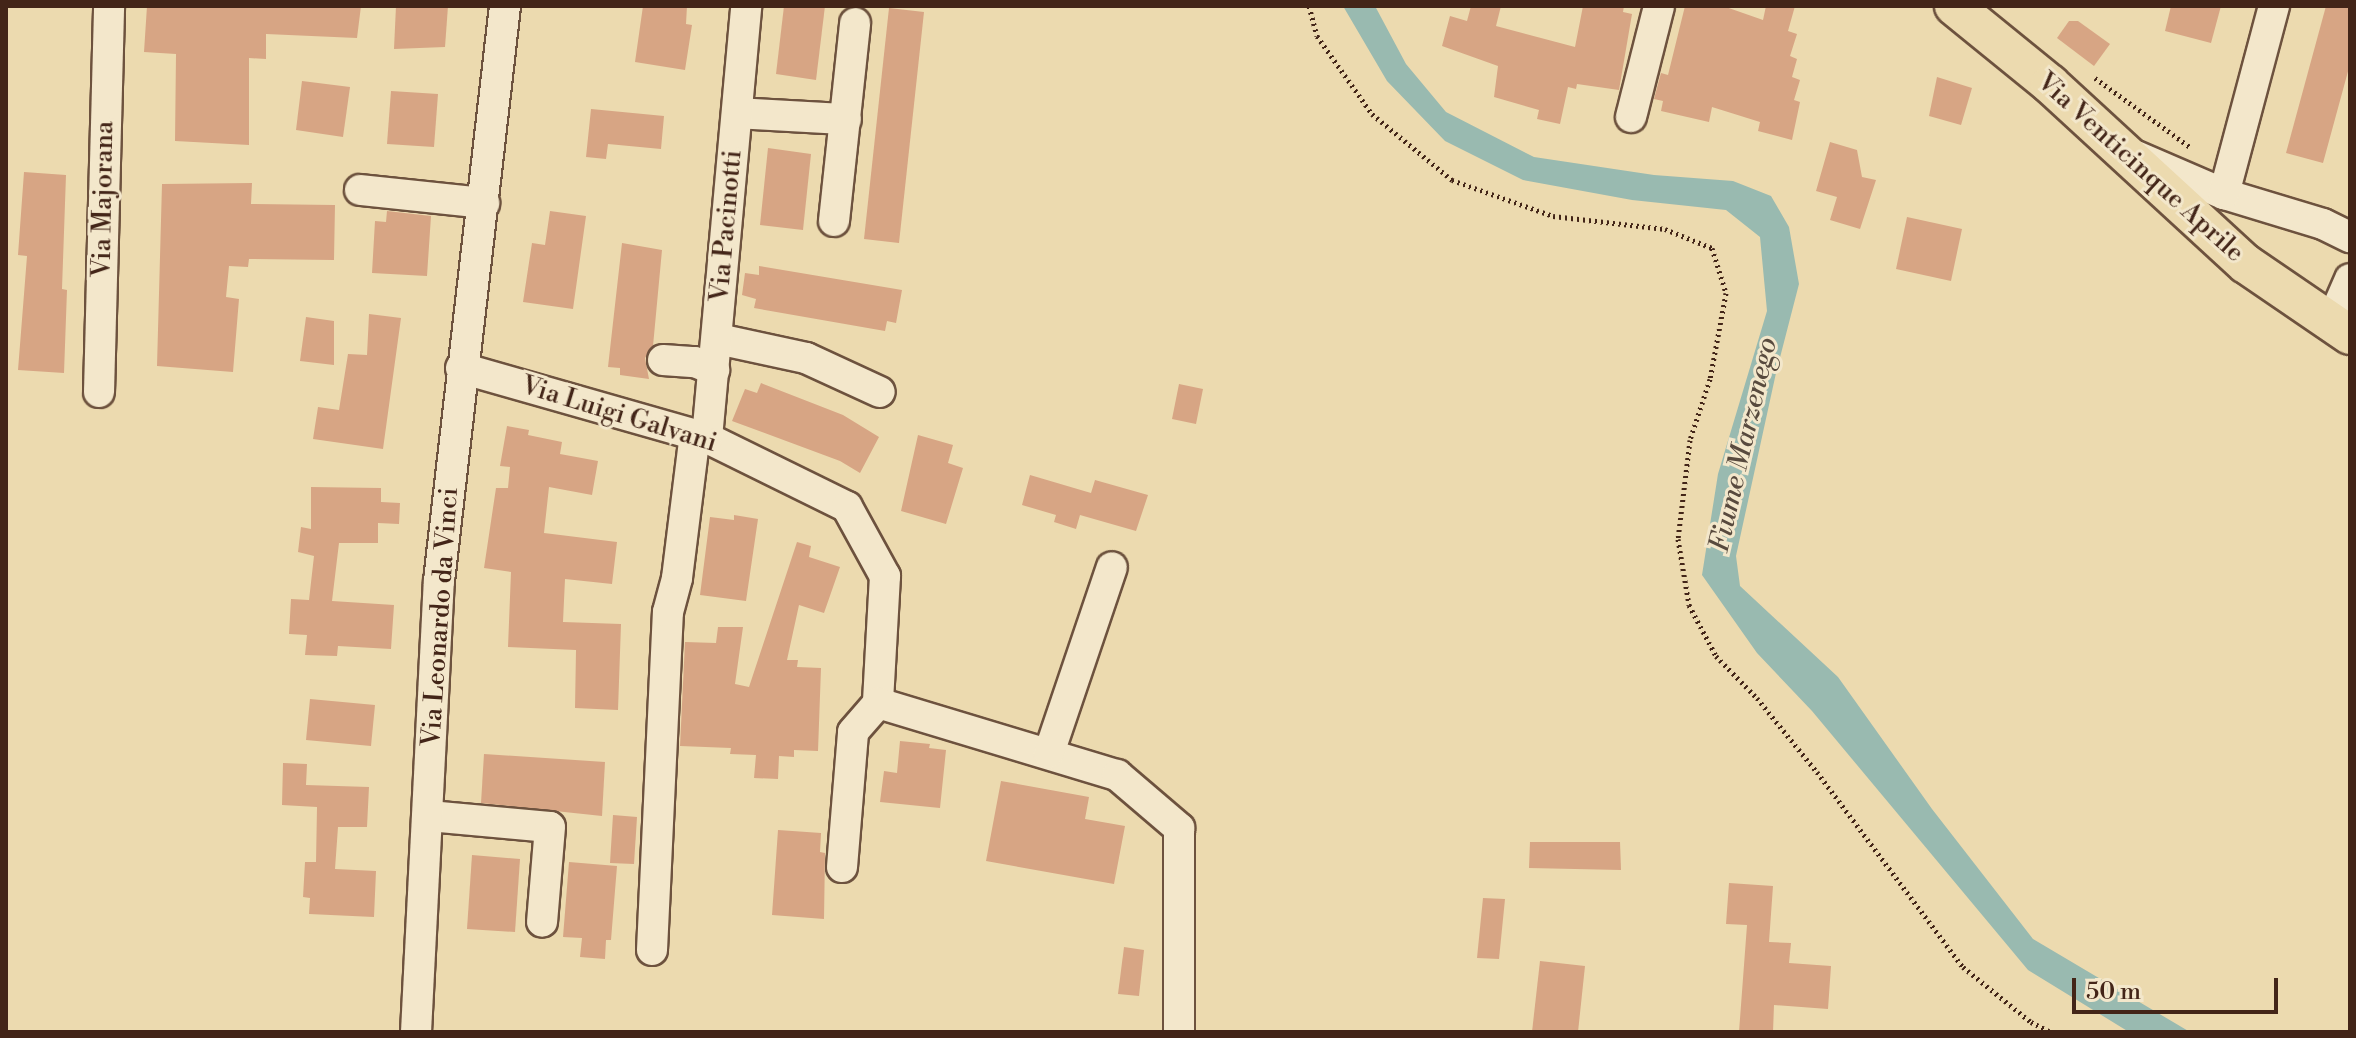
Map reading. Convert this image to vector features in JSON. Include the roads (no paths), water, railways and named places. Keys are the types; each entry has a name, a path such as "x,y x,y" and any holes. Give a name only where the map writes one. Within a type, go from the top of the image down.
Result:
{"main road":[{"name":"Via Venticinque Aprile","path":"1954,6 2050,84 2246,264 2340,330"}],"street":[{"name":"Via Majorana","path":"99,392 109,6"},
{"name":"Via Leonardo da Vinci","path":"416,1032 439,581 461,368 484,203 505,6"},
{"name":"Via Pacinotti","path":"652,950 668,612 677,578 718,339 746,6"},
{"path":"1631,117 1659,6"},
{"path":"2224,194 2274,6"},
{"path":"834,221 855,23"},
{"name":"Via Pacinotti","path":"737,113 846,119"},
{"path":"2123,151 2224,194 2323,224 2350,237"},
{"path":"360,190 484,203"},
{"path":"2340,330 2350,279"},
{"name":"Via Pacinotti","path":"718,339 806,358 880,392"},
{"path":"663,360 695,362 714,370"},
{"name":"Via Luigi Galvani","path":"461,368 701,436 847,507 885,576 878,703"},
{"path":"1049,753 1112,567"},
{"path":"842,867 853,732 878,703 1117,775 1179,828 1179,1032"},
{"path":"429,816 550,827 542,922"}],"water":[{"name":"Fiume Marzenego","path":"1343,6 1375,6 1406,64 1446,112 1534,157 1654,175 1733,181 1771,196 1789,227 1799,284 1736,556 1740,586 1838,677 1932,809 2033,939 2190,1032 2129,1032 2028,970 1812,711 1757,653 1702,575 1718,474 1767,311 1760,237 1726,210 1632,200 1523,180 1445,141 1387,81"}]}
